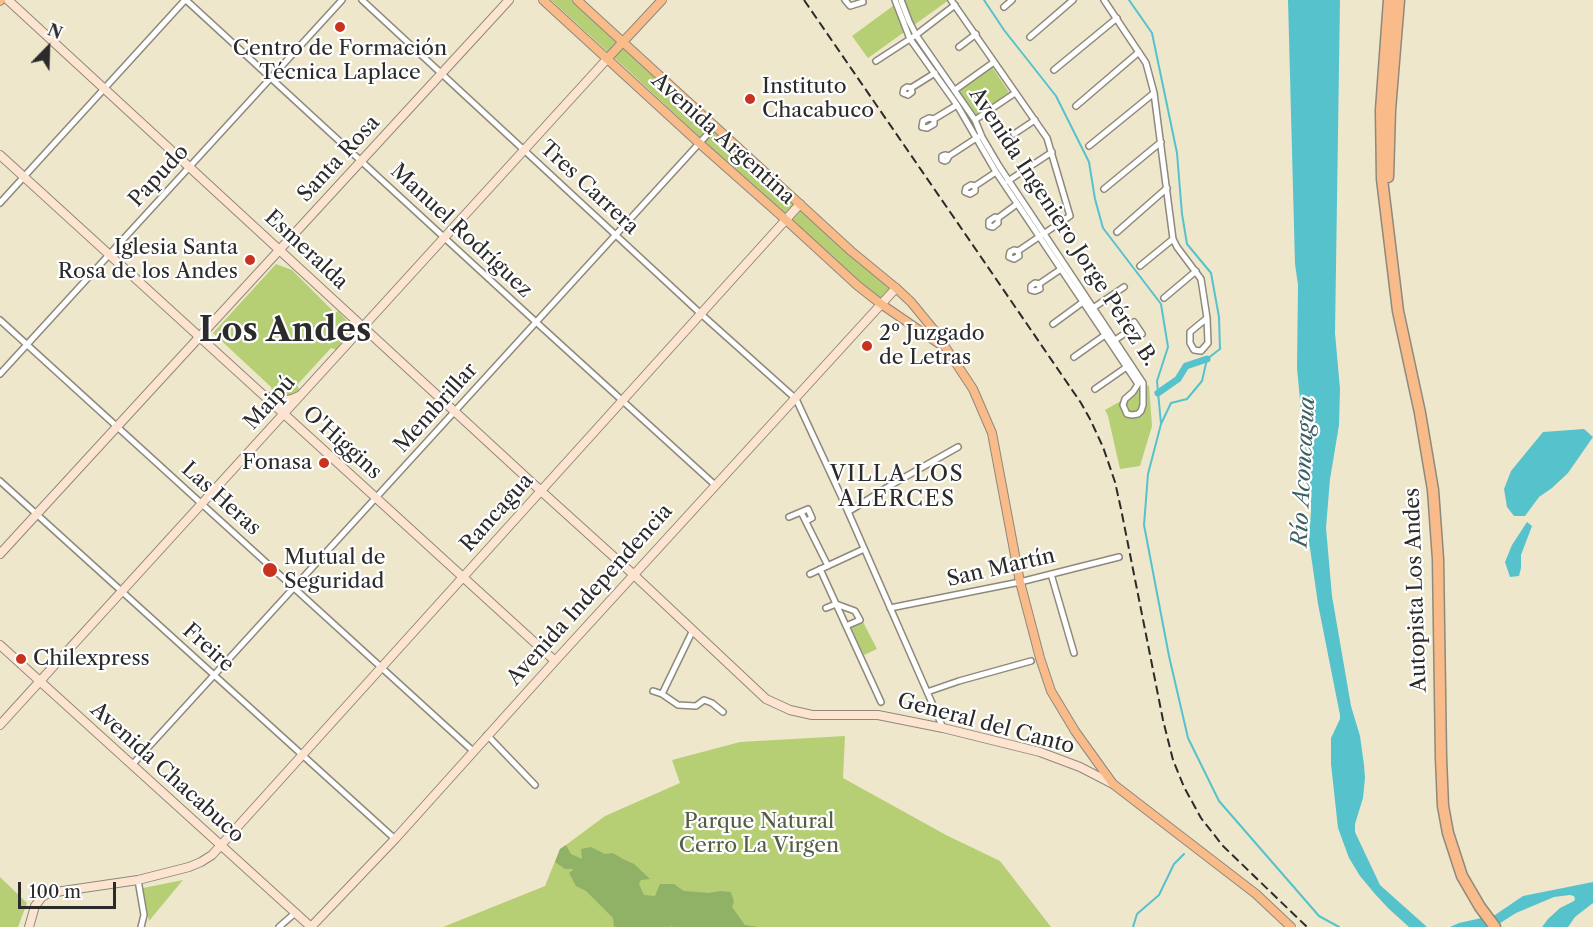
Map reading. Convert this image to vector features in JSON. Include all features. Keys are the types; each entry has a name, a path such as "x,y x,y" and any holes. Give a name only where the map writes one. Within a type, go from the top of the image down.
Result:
{"highway":[{"name":"Autopista Los Andes","path":"1389,0 1380,135 1382,179 1398,311 1422,422 1433,490 1438,569 1441,758 1445,816 1458,865 1467,885 1495,927"},
{"name":"Autopista Los Andes","path":"1389,243 1389,132 1399,0"}],"main road":[{"name":"Esmeralda","path":"8,0 634,575"},
{"name":"Santa Rosa","path":"0,554 509,0"},
{"name":"Avenida Argentina","path":"543,0 858,286 948,349"},
{"name":"Avenida Argentina","path":"577,0 851,251 896,288 948,349 973,389 992,433 1020,582 1051,691 1075,731 1113,784"},
{"name":"Maipú","path":"0,725 662,0"},
{"name":"O'Higgins","path":"0,155 555,661"},
{"name":"Rancagua","path":"29,927 35,906 42,897 49,893 138,880 195,865 212,855 800,204"},
{"path":"269,261 276,258 285,259 296,265"},
{"name":"Avenida Independencia","path":"311,927 395,839 487,735 896,288"},
{"path":"349,342 353,328 351,316"},
{"path":"212,349 208,331 213,322"},
{"path":"261,394 280,401 301,396"},
{"name":"General del Canto","path":"634,575 766,699 790,710 812,715 878,715 943,728 1040,753 1080,767 1113,784 1256,894 1290,927"},
{"name":"Avenida Chacabuco","path":"0,645 311,927"}],"street":[{"path":"0,203 186,0"},
{"name":"Manuel Rodríguez","path":"186,0 715,485"},
{"name":"Papudo","path":"0,374 342,0"},
{"name":"Tres Carrera","path":"362,0 796,399"},
{"path":"845,0 850,6 863,2"},
{"name":"Avenida Ingeniero Jorge Pérez B.","path":"895,0 910,39 979,137 1042,236 1115,339 1129,365 1138,384 1125,399 1123,405 1127,414 1132,415 1141,411 1143,383 1129,365 1105,335 1042,236 1017,204 1006,182 996,172 979,137 975,120 916,35 901,0"},
{"path":"1004,6 1012,0"},
{"path":"1030,37 1073,0"},
{"path":"1104,0 1146,63 1154,93 1173,239 1201,279 1207,318 1208,343 1201,351 1194,350 1190,343 1190,332 1207,318"},
{"path":"876,61 916,35 953,3 1047,138 1070,216 1018,251"},
{"path":"1054,70 1117,18"},
{"path":"959,47 976,34"},
{"path":"1076,106 1139,51"},
{"path":"955,90 994,62"},
{"path":"911,88 940,69"},
{"path":"975,120 1015,93"},
{"path":"1089,146 1154,93"},
{"path":"934,119 957,105"},
{"path":"1014,134 1035,120"},
{"name":"Membrillar","path":"132,765 715,126"},
{"path":"949,156 979,137"},
{"path":"1104,189 1161,142"},
{"path":"1006,182 1052,152"},
{"path":"975,186 996,172"},
{"path":"1117,231 1167,188"},
{"path":"998,218 1017,204"},
{"path":"1140,266 1173,239"},
{"path":"1039,284 1061,269"},
{"path":"1164,298 1196,271"},
{"path":"1053,324 1083,302 1093,308 1124,287"},
{"name":"Las Heras","path":"0,320 473,751"},
{"path":"1115,339 1135,324 1142,334"},
{"path":"1074,357 1105,335"},
{"path":"1095,389 1129,365"},
{"path":"796,399 943,728"},
{"path":"848,513 891,485 958,447"},
{"name":"Freire","path":"0,481 395,839"},
{"path":"789,517 808,509 812,518 806,521"},
{"path":"801,512 828,566"},
{"path":"810,574 864,549"},
{"name":"San Martín","path":"890,608 1020,582 1119,556"},
{"path":"820,569 881,702"},
{"path":"1051,574 1074,653"},
{"path":"826,608 836,604 855,611 860,620 846,626"},
{"path":"662,694 693,630"},
{"path":"927,692 1031,661"},
{"path":"653,692 662,694 678,705 696,706 704,700 723,712"},
{"path":"487,735 535,784"},
{"path":"138,880 144,915 141,927"},
{"path":"279,927 295,913"}],"green space":[{"path":"551,0 575,0 845,246 890,289 880,302 857,284"},
{"path":"901,0 949,0 868,58 852,36"},
{"path":"992,67 1009,92 977,116 958,90"},
{"path":"276,264 292,270 335,313 338,311 350,324 346,340 337,350 331,348 297,385 300,391 294,396 283,398 273,396 271,387 213,333"},
{"path":"1149,385 1152,426 1140,466 1120,469 1105,410"},
{"path":"863,622 877,649 864,655 851,627"},
{"name":"Parque Natural Cerro La Virgen","path":"845,736 843,778 946,835 1000,861 1051,927 443,927 545,886 560,849 605,816 680,783 672,760 740,742"},
{"path":"566,845 571,854 582,859 581,849 591,847 605,854 613,853 634,864 650,879 641,880 639,884 644,895 655,896 660,884 674,884 684,891 731,892 734,902 732,907 745,925 758,927 614,927 613,918 586,891 576,886 569,873 574,869 565,869 555,862 560,849"},
{"path":"0,877 27,903 18,927 0,927"},
{"path":"183,880 149,921 143,888"}],"water":[{"path":"1288,0 1340,0 1335,333 1340,389 1339,425 1330,479 1326,528 1332,596 1364,765 1363,798 1355,824 1355,832 1380,885 1427,927 1409,927 1375,894 1349,858 1338,828 1331,764 1331,738 1340,715 1318,604 1309,541 1311,511 1309,466 1304,442 1297,368 1298,285 1295,264"},
{"path":"1584,429 1593,437 1568,473 1539,497 1525,516 1514,516 1507,507 1504,489 1511,471 1543,432"},
{"path":"1527,522 1532,526 1521,555 1519,576 1510,577 1505,562 1512,545"},
{"path":"1593,882 1593,903 1575,917 1568,927 1542,927 1560,908 1574,901 1574,896 1570,895 1554,897 1516,913 1494,927 1450,927 1495,915 1523,896"}],"waterway":[{"path":"984,0 1004,30 1056,96 1089,162 1095,199 1103,228 1161,304 1168,347 1157,381 1161,424 1148,474 1144,525 1169,656 1188,738 1219,801 1319,916 1339,927"},
{"path":"1129,0 1152,33 1177,153 1187,244 1211,273 1219,317 1220,349 1207,359 1202,381 1187,399 1171,403 1161,424"},
{"path":"1158,393 1178,379 1186,366 1207,359"},
{"path":"1133,927 1137,914 1159,895 1174,864 1184,854"}],"railway":[{"path":"804,0 1090,419 1115,482 1163,720 1173,760 1184,787 1201,818 1223,846 1307,927"}],"place":[{"name":"Centro de Formación Técnica Laplace","path":"340,27"},
{"name":"Instituto Chacabuco","path":"750,99"},
{"name":"Iglesia Santa Rosa de los Andes","path":"250,260"},
{"name":"2º Juzgado de Letras","path":"867,346"},
{"name":"Fonasa","path":"324,463"},
{"name":"Mutual de Seguridad","path":"270,570"},
{"name":"Chilexpress","path":"21,659"}],"district":[{"name":"Los Andes","path":"285,331"},
{"name":"VILLA LOS ALERCES","path":"897,488"}],"water label":[{"name":"Río Aconcagua","path":"1304,472"}]}
